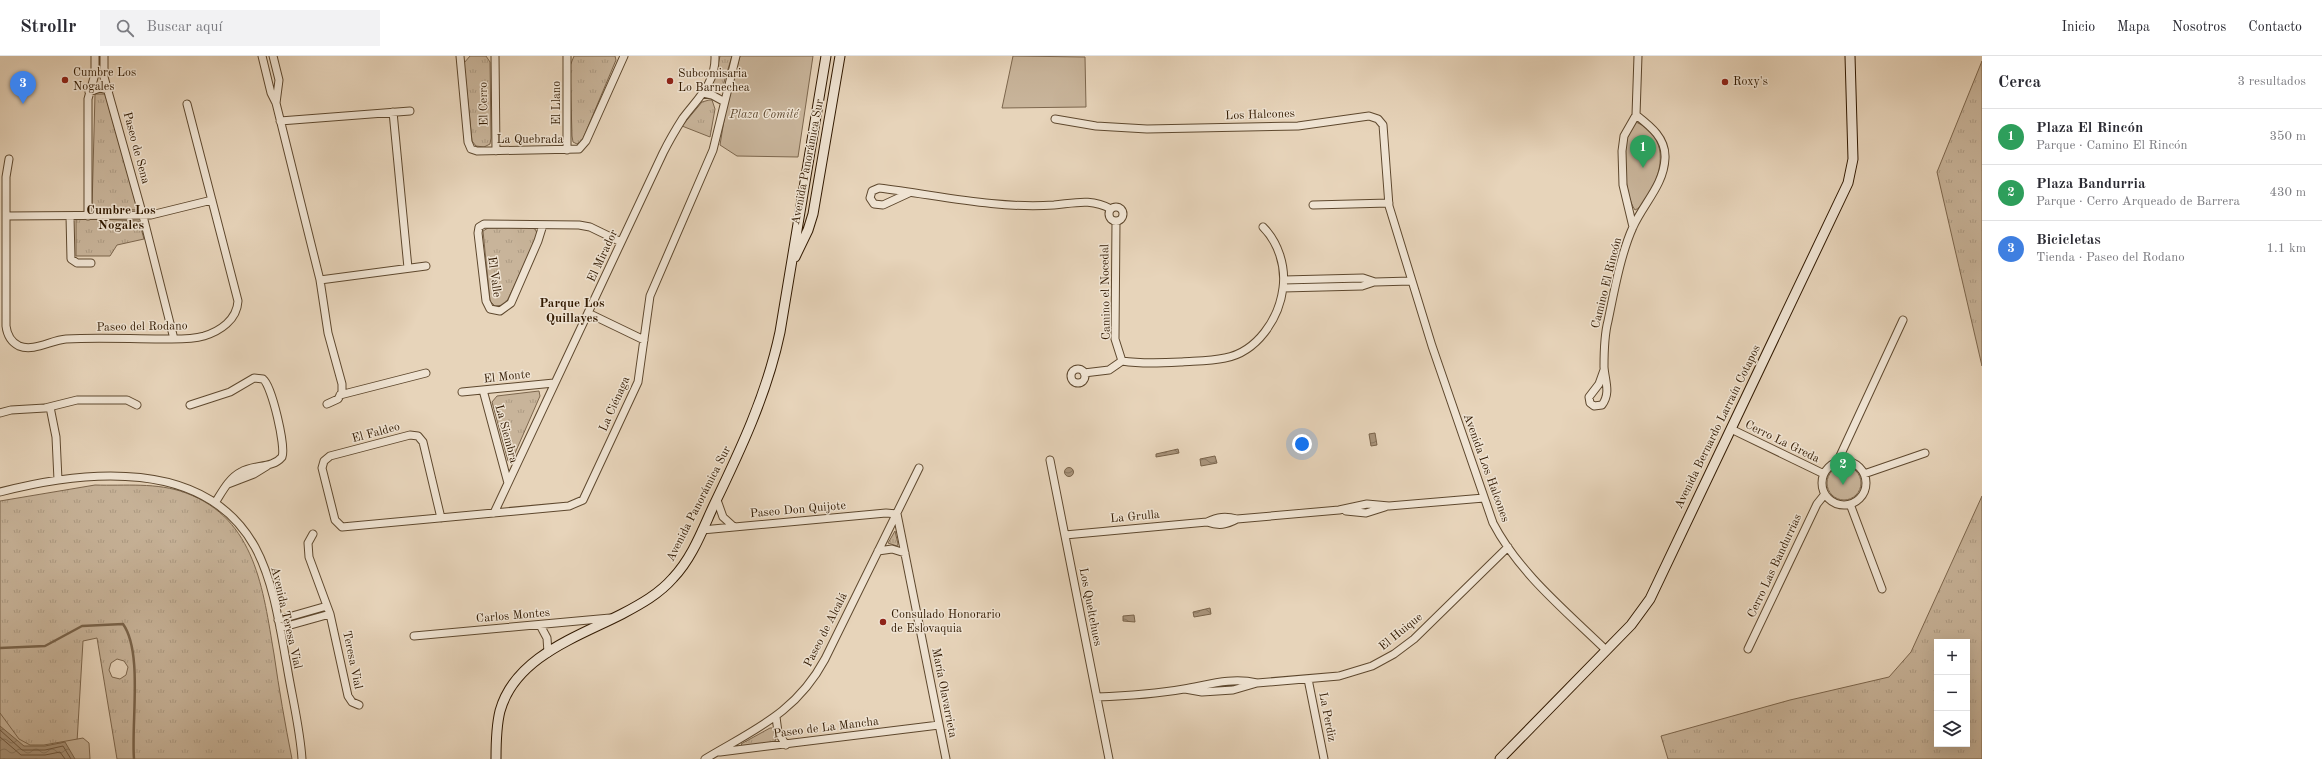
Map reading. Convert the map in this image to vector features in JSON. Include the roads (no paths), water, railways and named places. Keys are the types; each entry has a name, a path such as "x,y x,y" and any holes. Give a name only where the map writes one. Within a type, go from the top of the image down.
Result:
{"street":[{"path":"88,216 90,92 95,74 95,56"},
{"name":"Paseo de Sena","path":"104,56 104,73 143,216 174,339"},
{"path":"262,56 271,93 276,103 320,280 328,333 342,384 340,395 335,401 327,404"},
{"path":"273,56 279,80 276,103"},
{"name":"La Quebrada","path":"460,56 468,142 474,150 496,151 580,149 584,145 624,56"},
{"name":"El Cerro","path":"495,56 496,151"},
{"name":"El Llano","path":"567,150 568,56"},
{"name":"El Mirador","path":"494,513 668,143 684,118 703,94 712,77 715,56"},
{"name":"La Ciénaga","path":"339,525 346,527 572,506 583,500 636,387 641,371 652,287 713,150 723,101 736,56"},
{"name":"Avenida Panorámica Sur","path":"496,759 498,720 507,694 527,668 548,653 648,599 666,586 687,560 739,452 770,374 780,332 826,56"},
{"name":"Avenida Panorámica Sur","path":"790,270 808,230 813,214 840,56"},
{"name":"Camino El Rincón","path":"1633,227 1624,185 1622,151 1624,136 1636,115 1638,56"},
{"name":"Avenida Bernardo Larraín Cotapos","path":"1500,759 1638,616 1650,599 1848,183 1853,159 1850,56"},
{"path":"90,92 100,88 109,90"},
{"path":"703,94 712,95 723,101"},
{"name":"Paseo del Rodano","path":"9,159 6,177 6,326 8,334 16,344 30,348 67,339 197,338 211,333 227,323 236,311 237,296 188,104"},
{"path":"280,121 410,111"},
{"path":"393,112 408,268"},
{"name":"Camino El Rincón","path":"1604,370 1607,383 1606,399 1602,405 1594,406 1590,403 1589,397 1599,384 1604,370 1607,324 1633,227 1659,184 1665,156 1663,145 1656,133 1636,115"},
{"name":"Los Halcones","path":"1055,119 1096,126 1147,128 1298,126 1369,116 1378,119 1383,125 1389,203 1411,281"},
{"name":"Camino el Nocedal","path":"909,193 880,206 874,204 870,198 872,191 879,188 981,204 1015,206 1054,205 1086,201 1099,204 1110,209"},
{"path":"6,216 143,216 212,200"},
{"path":"1313,205 1389,203"},
{"name":"Camino el Nocedal","path":"1110,209 1116,206 1123,211 1121,219 1116,221"},
{"name":"Camino el Nocedal","path":"1110,209 1109,216 1116,221"},
{"path":"70,216 71,259 76,263 92,263"},
{"name":"Camino el Nocedal","path":"1116,221 1115,339 1122,361"},
{"name":"El Valle","path":"543,225 538,241 511,303 500,311 490,309 486,301 478,233 479,227 487,224 543,225 585,226 621,242"},
{"path":"1084,373 1109,370 1122,361 1144,364 1225,358 1234,355 1253,344 1269,327 1277,311 1284,280 1277,250 1269,233 1263,227"},
{"path":"320,280 426,266"},
{"path":"1284,280 1363,278 1375,282"},
{"path":"1283,288 1362,286 1375,282 1411,281"},
{"name":"Avenida Los Halcones","path":"1411,281 1484,498 1494,523 1508,548 1524,569 1606,650"},
{"path":"588,313 644,340"},
{"path":"1840,461 1840,456 1903,320"},
{"path":"340,395 426,373"},
{"path":"190,405 230,392 254,378 260,378 266,381 270,389 284,450 280,460 254,474 228,484 215,503"},
{"name":"El Monte","path":"462,392 554,383"},
{"name":"La Siembra","path":"483,390 508,483"},
{"path":"0,413 11,410 50,407 82,400 127,400 137,405"},
{"path":"50,407 56,437 58,480"},
{"name":"Cerro La Greda","path":"1731,429 1824,474"},
{"name":"El Faldeo","path":"339,525 335,520 322,468 325,459 413,434 422,440 441,518"},
{"path":"1864,474 1924,453"},
{"name":"Los Queltehues","path":"1050,460 1109,759"},
{"path":"1840,461 1854,463 1864,474 1865,489 1857,501 1850,504 1836,504 1825,494 1822,483 1824,474 1829,466 1840,461"},
{"name":"Paseo de Alcalá","path":"705,759 776,717 804,691 819,669 919,468"},
{"name":"Avenida Teresa Vial","path":"0,492 58,480 112,477 154,479 187,488 215,503 234,520 255,548 266,575 280,628 302,759"},
{"name":"Cerro Las Bandurrias","path":"1748,649 1817,504 1825,494"},
{"name":"La Grulla","path":"1065,535 1207,522 1218,525 1226,525 1237,519 1339,510 1367,504 1389,506 1484,498"},
{"path":"716,500 723,517 734,527"},
{"path":"1850,504 1882,589"},
{"name":"Paseo Don Quijote","path":"702,530 886,513 897,514"},
{"name":"María Olavarrieta","path":"897,514 946,759"},
{"name":"Teresa Vial","path":"313,534 308,543 309,556 330,614 348,696 352,702 359,705"},
{"name":"El Huique","path":"1097,697 1185,689 1201,684 1232,681 1257,683 1308,679 1348,674 1372,666 1394,654 1414,639 1508,548"},
{"path":"878,552 892,549 905,553"},
{"path":"278,620 327,606"},
{"path":"280,628 330,614"},
{"name":"Carlos Montes","path":"414,636 614,618"},
{"path":"540,625 547,638 548,653"},
{"name":"La Perdiz","path":"1308,679 1324,759"},
{"path":"776,717 778,732 786,745"},
{"name":"Paseo de La Mancha","path":"716,753 939,725"}],"water":[{"path":"1375,433 1377,445 1371,446 1369,434"},
{"path":"1178,449 1179,453 1156,457 1156,454"},
{"path":"1215,456 1217,463 1201,466 1200,459"},
{"path":"1069,467 1074,472 1069,477 1064,472"},
{"path":"1210,608 1211,614 1194,617 1193,612"},
{"path":"1134,615 1135,622 1123,621 1123,616"},
{"path":"0,726 24,746 45,746 65,742 75,759 0,759"}],"waterway":[{"path":"0,648 45,646 82,626 123,624 129,636 133,652 135,688 133,744 134,759"}],"place":[{"name":"Cumbre Los Nogales","path":"65,80"},
{"name":"Subcomisaria Lo Barnechea","path":"670,81"},
{"name":"Roxy's","path":"1725,82"},
{"name":"Bicicletas","path":"23,104"},
{"name":"Plaza El Rincón","path":"1643,168"},
{"name":"Plaza Bandurria","path":"1843,485"},
{"name":"Consulado Honorario de Eslovaquia","path":"883,622"}],"district":[{"name":"Cumbre Los Nogales","path":"121,218"},
{"name":"Parque Los Quillayes","path":"572,310"}],"park label":[{"name":"Plaza Comité","path":"764,115"}]}
